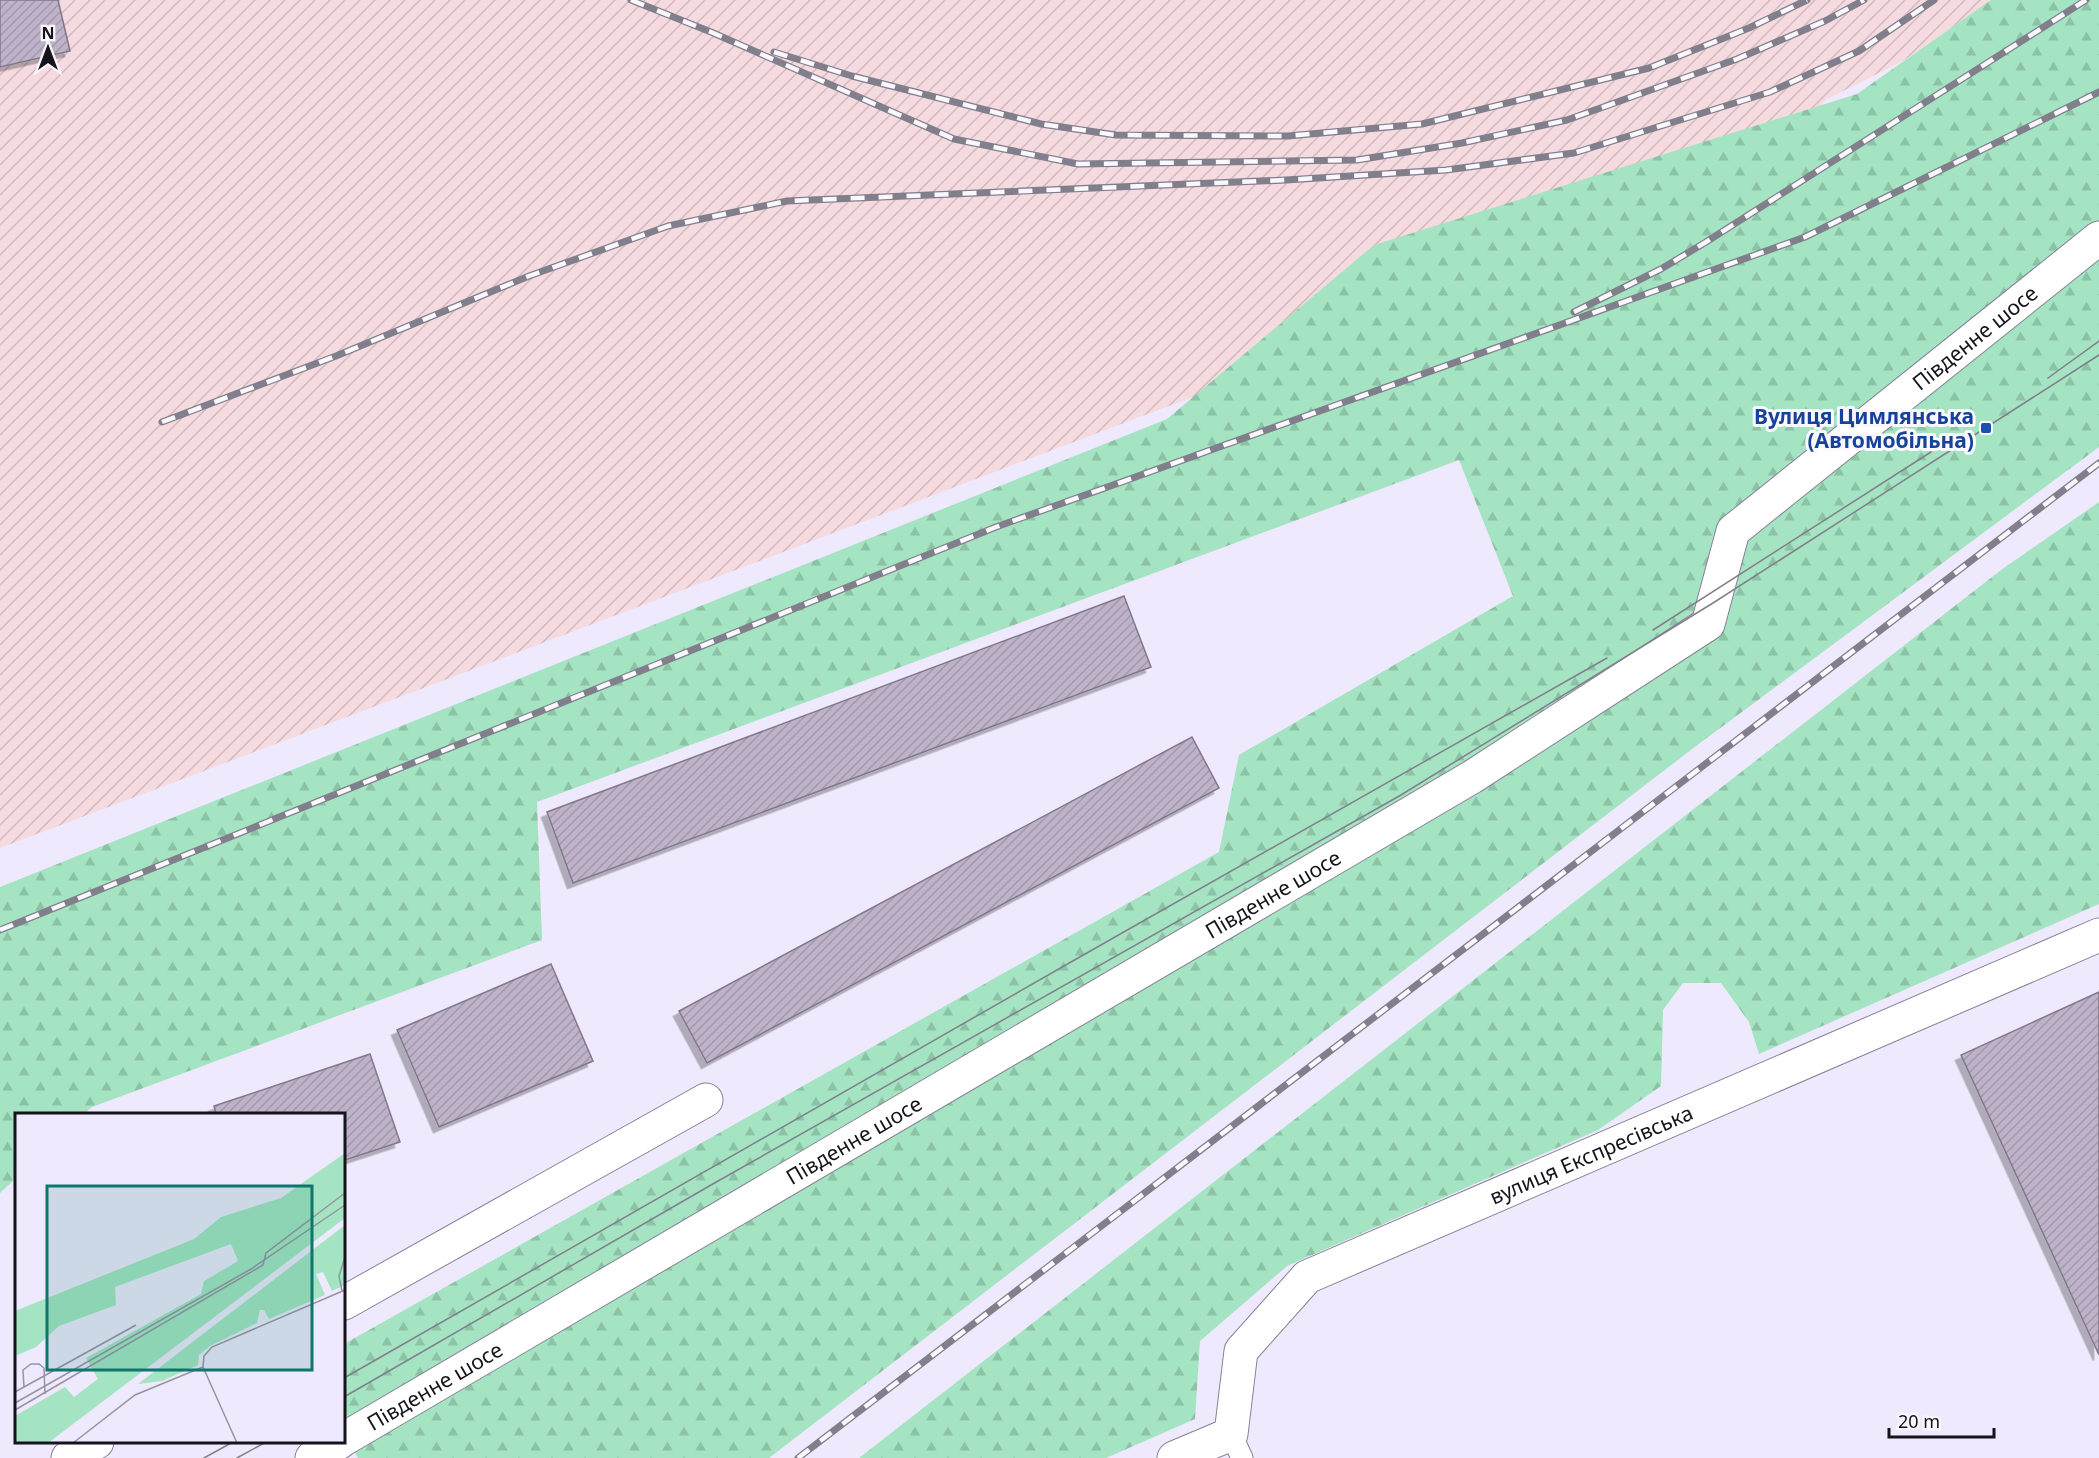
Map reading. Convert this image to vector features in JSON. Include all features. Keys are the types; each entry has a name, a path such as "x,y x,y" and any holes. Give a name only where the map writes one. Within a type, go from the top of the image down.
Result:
{"street":[{"name":"Південне шосе","path":"345,1438 1472,777 1708,624 1733,531 2099,238"},
{"name":"вулиця Експресівська","path":"1174,1458 1237,1446 1241,1351 1307,1277 2099,935"},
{"path":"345,1302 706,1100"},
{"path":"68,1458 95,1443"},
{"name":"Південне шосе","path":"312,1458 337,1443"}],"shaded area":[{"path":"0,0 1992,0 1903,61 1825,100 1797,139 1653,223 0,848"}],"green space":[{"path":"1991,0 2099,0 2099,447 1696,746 769,1458 358,1458 345,1435 345,1343 1219,852 1239,755 1513,596 1459,460 537,802 542,940 92,1107 85,1113 15,1113 15,1179 0,1193 0,887 1167,419 1374,245 1857,94"},
{"path":"2099,502 2099,904 1759,1054 1749,1022 1721,983 1683,983 1663,1010 1661,1086 1598,1130 1287,1266 1200,1341 1195,1419 1106,1458 859,1458 2001,570"}],"building":[{"path":"0,0 58,0 70,51 0,67"},
{"path":"1124,596 1151,667 573,883 547,812"},
{"path":"1192,737 1219,788 707,1063 679,1011"},
{"path":"551,964 593,1061 439,1127 397,1030"},
{"path":"2099,992 2099,1355 1961,1055"},
{"path":"370,1054 400,1142 345,1160 345,1113 216,1113 214,1106"}],"tram line":[{"path":"2048,378 2099,341"},
{"path":"345,1396 711,1185 1401,795 1713,603 2099,355"},
{"path":"1653,630 1931,452"},
{"path":"345,1377 1607,658"},
{"path":"204,1458 231,1443"},
{"path":"237,1458 264,1443"}],"railway":[{"path":"631,0 711,32 954,139 1078,164 1357,160 1462,143 1567,120 1737,59 1825,21 1864,0"},
{"path":"774,52 852,76 1041,124 1116,135 1288,136 1422,124 1649,68 1749,28 1807,0"},
{"path":"162,422 336,356 529,276 668,226 787,201 1286,180 1446,170 1574,153 1770,92 1859,51 1934,0"},
{"path":"1574,312 1661,269 1706,242 2086,0"},
{"path":"0,930 996,527 1805,237 2099,92"},
{"path":"798,1458 2099,463"}],"place":[{"name":"Вулиця Цимлянська (Автомобільна)","path":"1986,428"}]}
